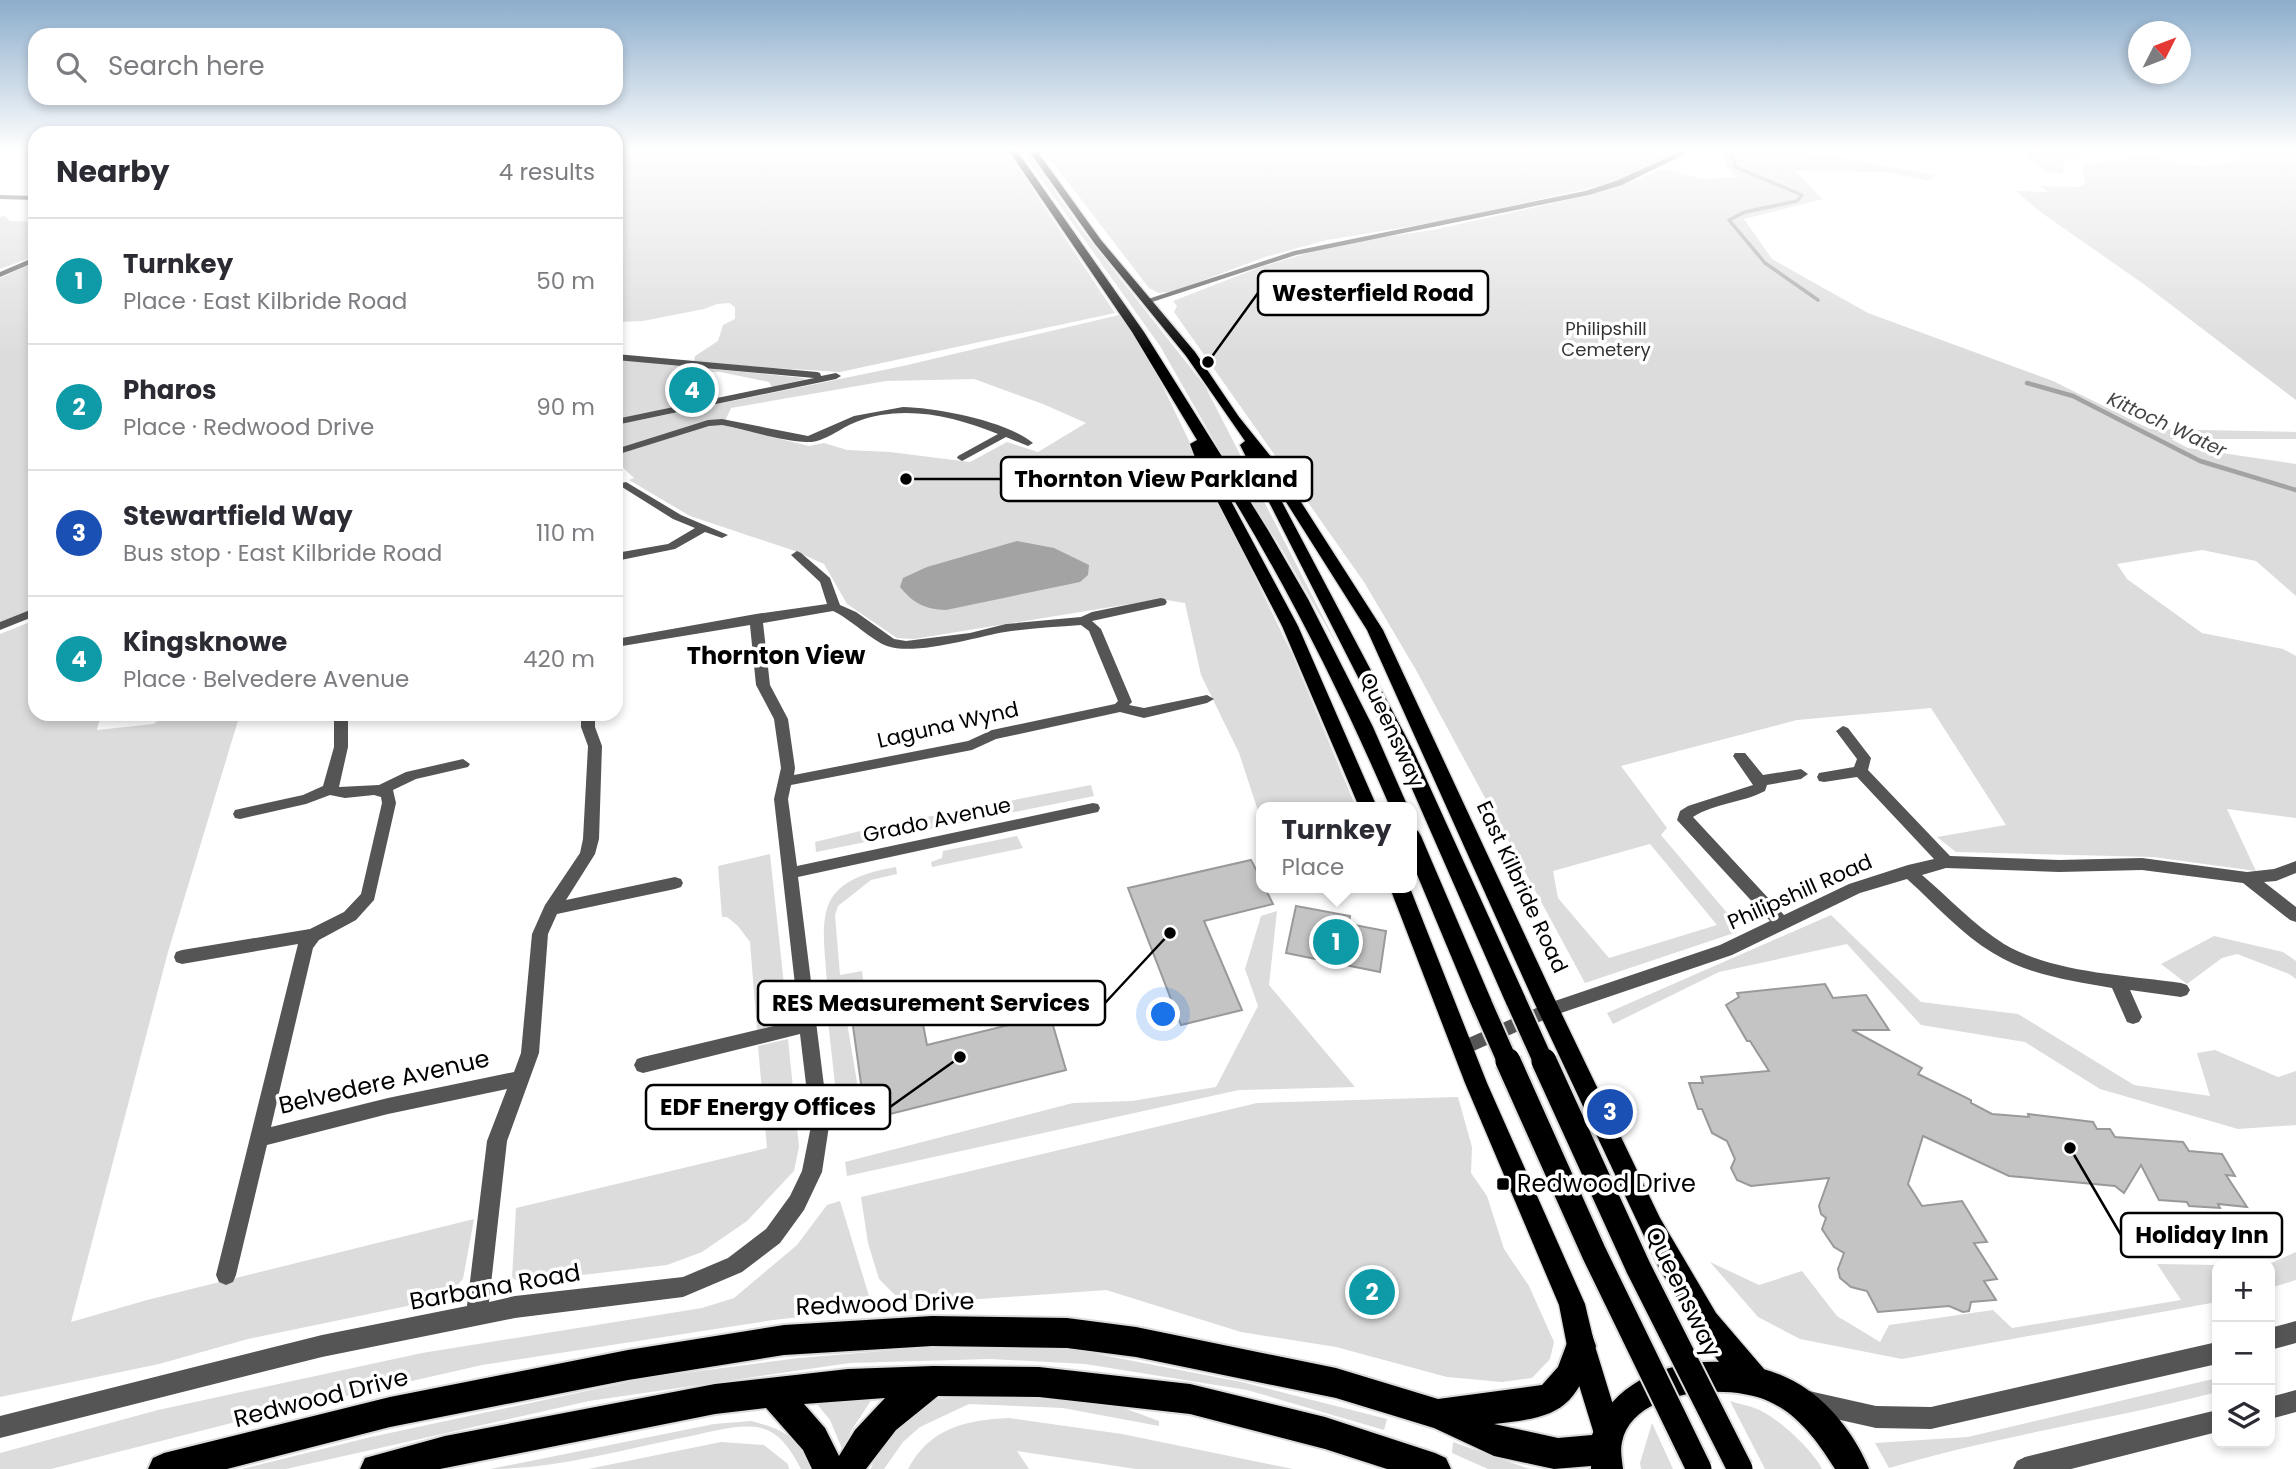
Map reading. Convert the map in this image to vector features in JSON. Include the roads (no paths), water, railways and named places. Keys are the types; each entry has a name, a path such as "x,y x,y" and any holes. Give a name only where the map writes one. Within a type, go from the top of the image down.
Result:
{"highway":[{"name":"Redwood Drive","path":"164,1469 390,1412 628,1365 784,1340 932,1331 1067,1333 1136,1342 1336,1383 1438,1414 1494,1440 1558,1454 1607,1451"},
{"path":"1438,1414 1520,1406 1548,1399 1556,1394 1571,1376 1581,1346"},
{"path":"1607,1451 1618,1417 1633,1402 1675,1381 1705,1375 1755,1380 1794,1398 1839,1445 1853,1469"},
{"path":"849,1469 860,1446 886,1415 933,1381"},
{"path":"376,1469 444,1452 702,1402 848,1384 933,1381 1039,1382 1190,1399 1325,1433 1435,1469"},
{"path":"774,1394 814,1439 828,1469"}],"main road":[{"path":"1060,220 1138,332 1178,400 1211,482 1285,618 1366,802"},
{"name":"East Kilbride Road","path":"1083,220 1191,354 1234,419 1272,466 1374,630 1549,1010 1678,1281 1730,1356 1755,1380"},
{"name":"Queensway","path":"1178,400 1261,530 1300,599 1397,802"},
{"name":"East Kilbride Road","path":"1234,419 1256,467 1369,680"},
{"name":"Queensway","path":"1369,680 1404,750 1638,1267 1740,1469"},
{"path":"1417,850 1594,1253 1699,1469"},
{"path":"1402,893 1463,1048 1572,1304 1607,1451"}],"street":[{"path":"1146,301 1308,250 1456,220"},
{"path":"0,275 28,263"},
{"path":"623,358 836,376 623,421"},
{"path":"623,450 708,423 733,422 808,439 820,436 855,418 889,411 918,410 953,413 1028,443"},
{"path":"962,457 1006,433"},
{"path":"626,485 702,529 722,535"},
{"path":"623,556 671,547 702,529"},
{"path":"797,555 826,580 834,607"},
{"path":"623,642 834,607 852,615 890,643 906,645 970,637 1006,628 1084,621 1092,616 1161,602"},
{"path":"0,626 28,615"},
{"name":"Barbana Road","path":"0,1427 321,1346 515,1307 683,1287 735,1265 773,1236 797,1203 812,1172 820,1126 781,796 787,782 788,768 782,719 763,685 756,618"},
{"path":"1084,621 1095,629 1106,660 1112,666 1125,702 1120,708"},
{"name":"Laguna Wynd","path":"787,782 972,745 992,735 1120,708 1144,713 1207,699"},
{"path":"330,789 341,747 341,721"},
{"path":"477,1315 497,1141 522,1078 530,1047 540,933 551,909 580,867 592,839 595,746 588,721"},
{"path":"1843,732 1864,758 1860,771"},
{"path":"1740,756 1759,781 1760,787 1751,793 1695,807 1685,815 1685,820 1782,923"},
{"path":"240,814 306,799 330,789 343,794 383,790 410,775 463,764"},
{"path":"1824,777 1860,771"},
{"path":"1860,771 1945,862"},
{"path":"1759,781 1801,774"},
{"path":"182,957 313,935 350,916 368,896 389,803 388,794 383,790"},
{"name":"Grado Avenue","path":"790,873 1093,808"},
{"name":"Philipshill Road","path":"1463,1048 1549,1010 1726,950 1855,888 1945,862 2059,866 2142,864 2247,878 2276,875 2296,867"},
{"path":"1908,871 1990,943 2014,957 2070,972 2181,990"},
{"path":"2247,878 2296,916"},
{"path":"551,909 675,883"},
{"name":"Belvedere Avenue","path":"226,1275 305,946 313,935"},
{"path":"2118,981 2133,1017"},
{"path":"643,1065 808,1025"},
{"name":"Belvedere Avenue","path":"258,1139 388,1106 522,1078"},
{"path":"2275,1338 2296,1332"},
{"path":"1794,1398 1876,1417 1931,1418 2212,1354"},
{"path":"2275,1407 2296,1401"},
{"path":"2025,1469 2212,1422"}],"waterway":[{"name":"Kittoch Water","path":"1730,220 1765,263 1818,300"},
{"name":"Kittoch Water","path":"2027,383 2073,396 2200,461 2296,490"}],"place":[{"name":"Westerfield Road","path":"1208,362"},
{"name":"Kingsknowe","path":"692,390"},
{"name":"Thornton View Parkland","path":"906,479"},
{"name":"RES Measurement Services","path":"1170,933"},
{"name":"Turnkey","path":"1336,942"},
{"name":"EDF Energy Offices","path":"960,1057"},
{"name":"Stewartfield Way","path":"1610,1112"},
{"name":"Holiday Inn","path":"2070,1148"},
{"name":"Redwood Drive","path":"1503,1184"},
{"name":"Pharos","path":"1372,1292"}],"district":[{"name":"Thornton View","path":"776,656"}],"park label":[{"name":"Philipshill Cemetery","path":"1606,339"}]}
